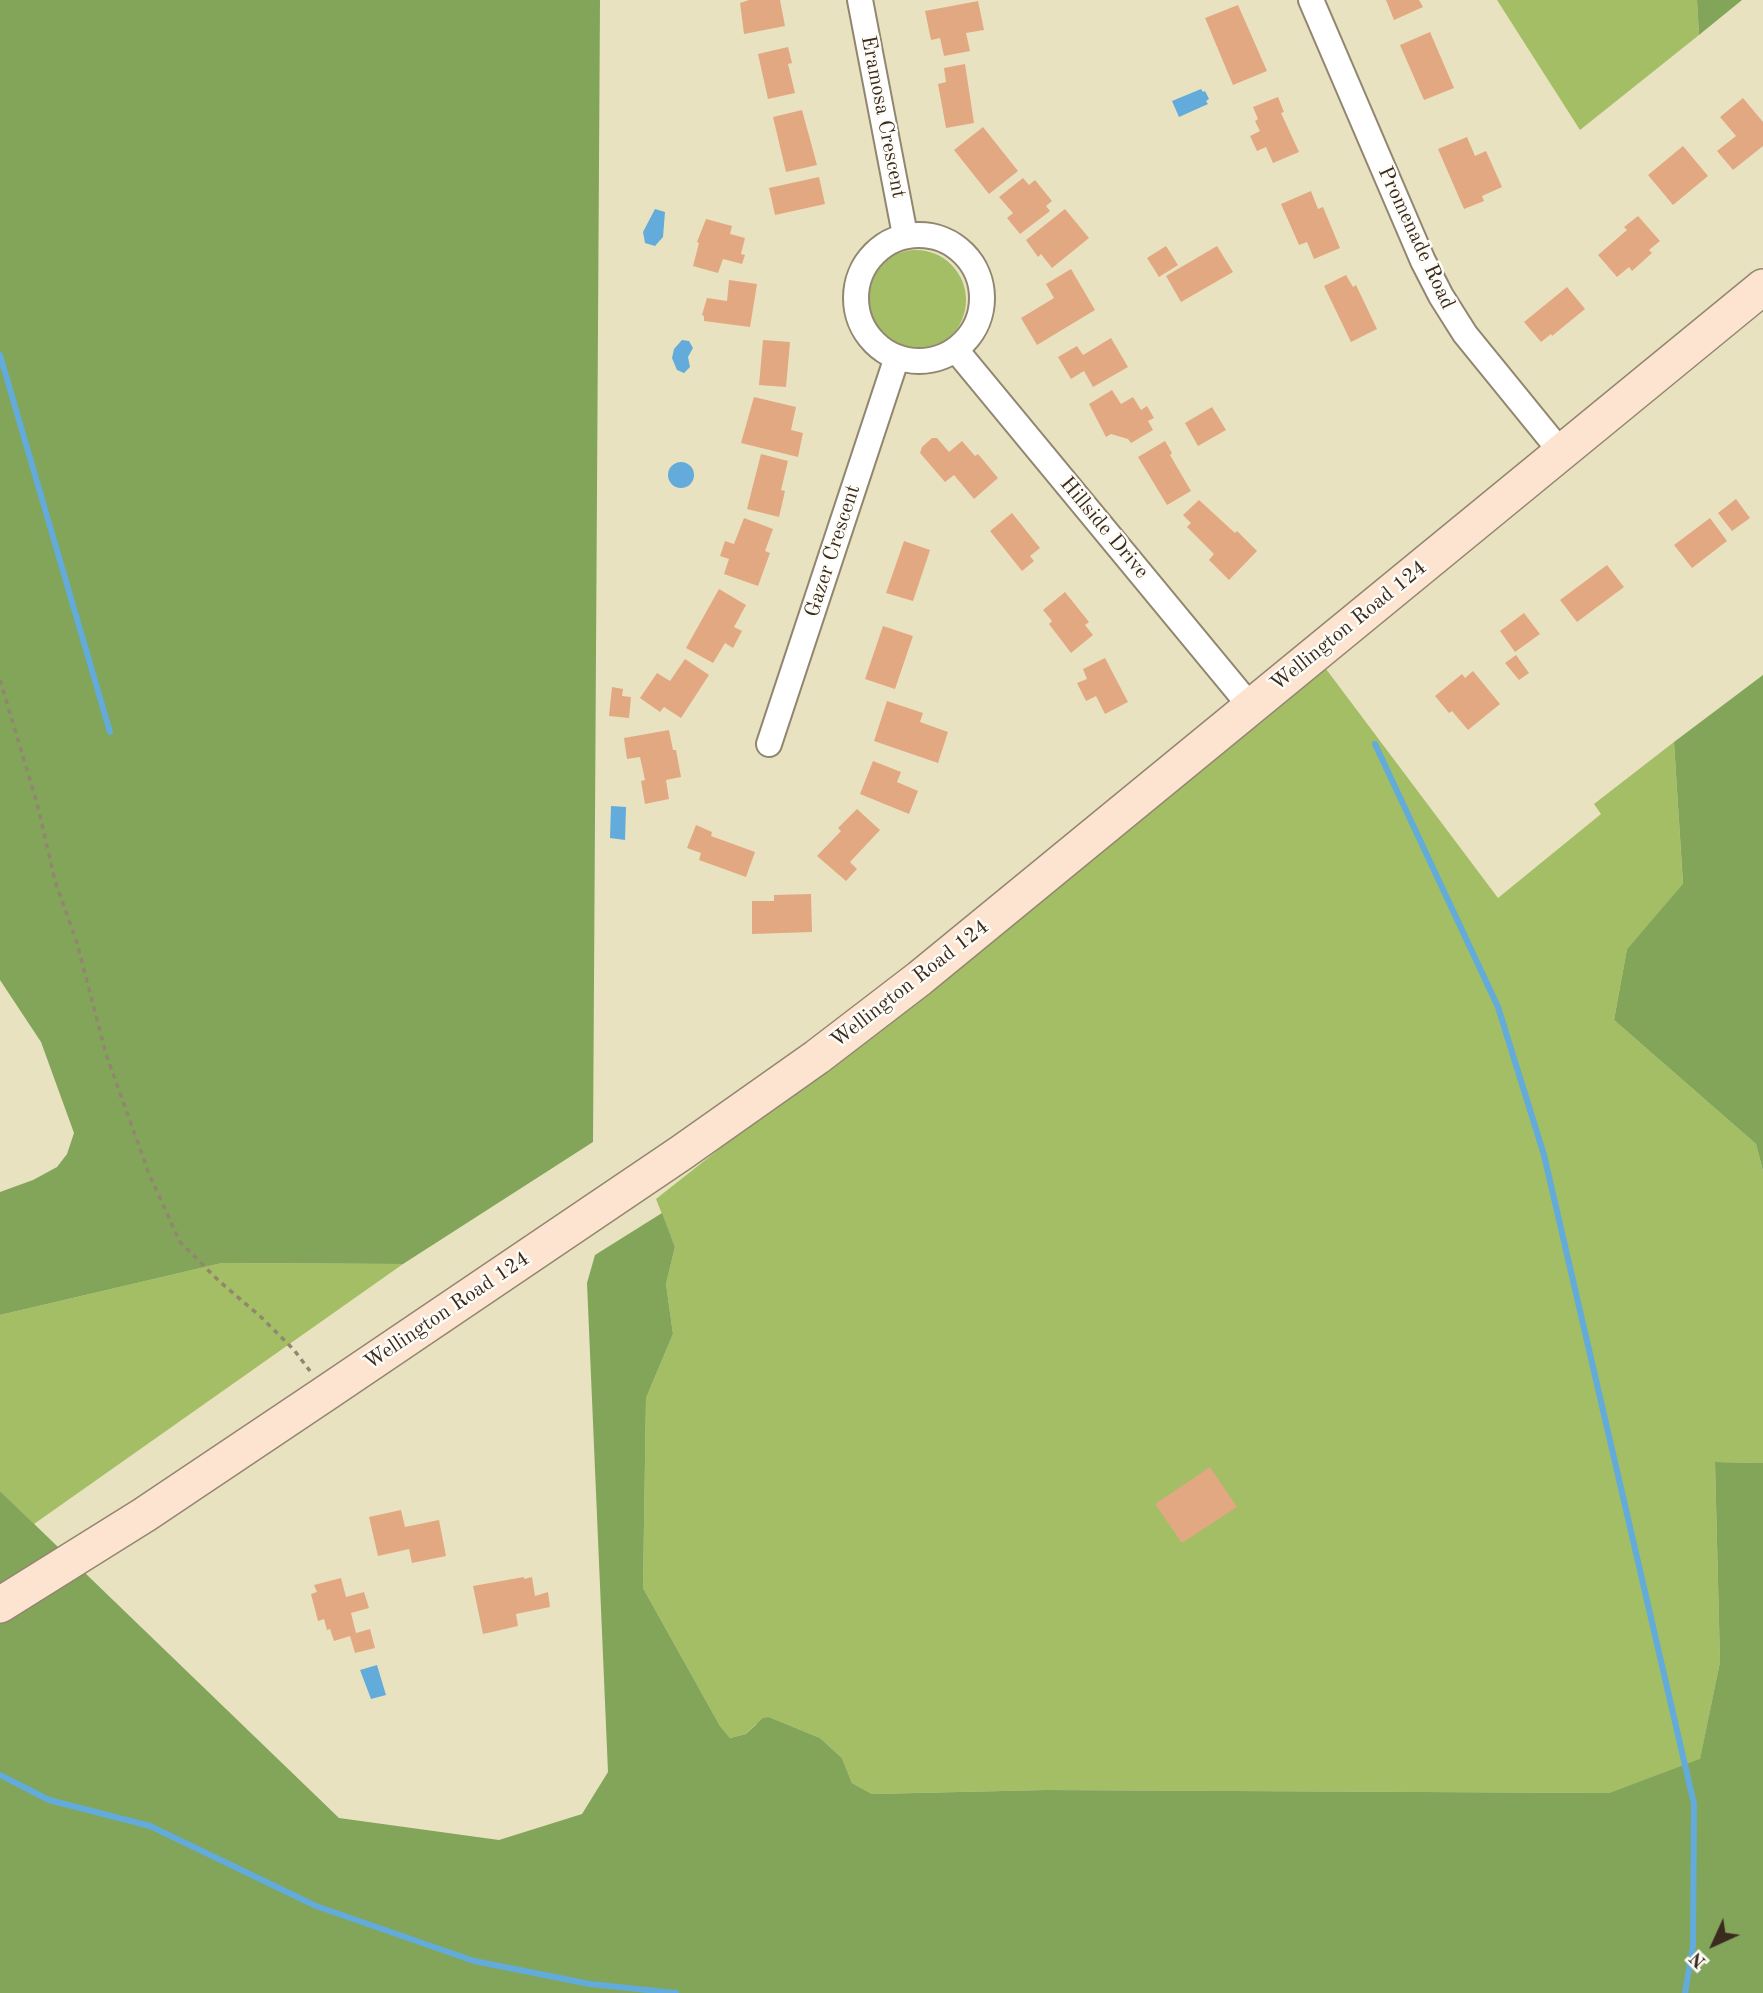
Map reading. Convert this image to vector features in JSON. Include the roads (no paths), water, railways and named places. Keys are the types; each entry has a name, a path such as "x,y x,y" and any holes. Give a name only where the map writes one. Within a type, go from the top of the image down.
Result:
{"main road":[{"name":"Wellington Road 124","path":"0,1605 144,1515 326,1393 671,1160 817,1057 920,978 1763,287"}],"street":[{"name":"Eramosa Crescent","path":"860,0 905,235"},
{"name":"Promenade Road","path":"1311,0 1440,296 1465,334 1561,452"},
{"path":"905,235 931,235 954,245 971,262 981,285 981,309 973,332 956,350 937,359 917,361 897,357 879,347 865,331 857,312 856,290 861,271 873,253 890,241 905,235"},
{"name":"Hillside Drive","path":"956,350 1251,707"},
{"name":"Gazer Crescent","path":"769,744 897,357"}],"water":[{"path":"1201,89 1209,99 1206,101 1208,104 1179,117 1172,101"},
{"path":"655,209 665,212 663,237 655,246 645,243 643,232"},
{"path":"682,340 689,341 693,348 688,357 690,367 684,373 677,370 672,358 674,349"},
{"path":"681,462 690,466 694,475 690,484 681,488 672,484 668,475 672,466"},
{"path":"611,806 626,807 625,840 610,838"},
{"path":"377,1665 386,1695 371,1699 360,1670"}],"waterway":[{"path":"0,355 110,732"},
{"path":"1375,744 1498,1007 1544,1155 1694,1804 1693,1946 1685,1993"},
{"path":"0,1775 49,1800 150,1826 316,1906 474,1961 590,1984 676,1993"}]}
